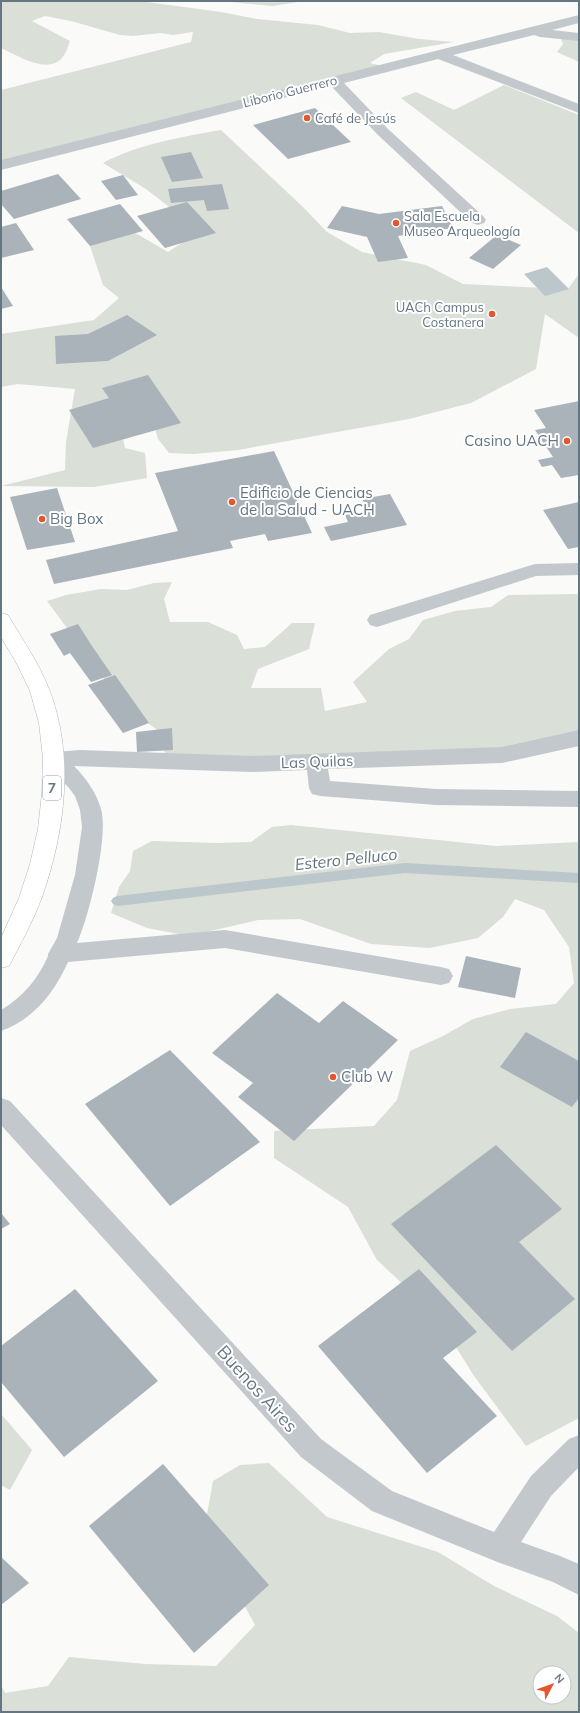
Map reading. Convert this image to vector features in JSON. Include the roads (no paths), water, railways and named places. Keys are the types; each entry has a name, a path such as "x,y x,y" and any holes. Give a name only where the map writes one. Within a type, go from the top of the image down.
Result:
{"highway":[{"name":"7","path":"1,620 30,670 40,691 48,717 54,760 51,810 40,870 19,927 1,959"}],"street":[{"name":"Liborio Guerrero","path":"1,165 526,31 579,19"},
{"path":"526,31 579,38"},
{"path":"438,54 579,109"},
{"path":"333,80 382,131 478,220"},
{"path":"377,620 535,570 579,569"},
{"name":"Las Quilas","path":"54,760 80,758 172,763 251,764 502,755 579,738"},
{"path":"1,1021 11,1016 30,1002 43,988 53,971 59,954 68,938 86,875 93,826 91,810 85,795 77,782 54,760"},
{"path":"316,762 320,788 436,797 579,799"},
{"path":"59,954 225,939 441,976"},
{"name":"Buenos Aires","path":"1,1108 311,1448 382,1501 500,1549 560,1570 579,1580"},
{"path":"500,1549 541,1486 579,1448"}],"waterway":[{"name":"Estero Pelluco","path":"117,901 405,868 579,878"}],"place":[{"name":"Café de Jesús","path":"307,118"},
{"name":"Sala Escuela Museo Arqueología","path":"396,223"},
{"name":"UACh Campus Costanera","path":"492,314"},
{"name":"Casino UACH","path":"567,441"},
{"name":"Edificio de Ciencias de la Salud - UACH","path":"232,502"},
{"name":"Big Box","path":"42,519"},
{"name":"Club W","path":"333,1077"}]}
